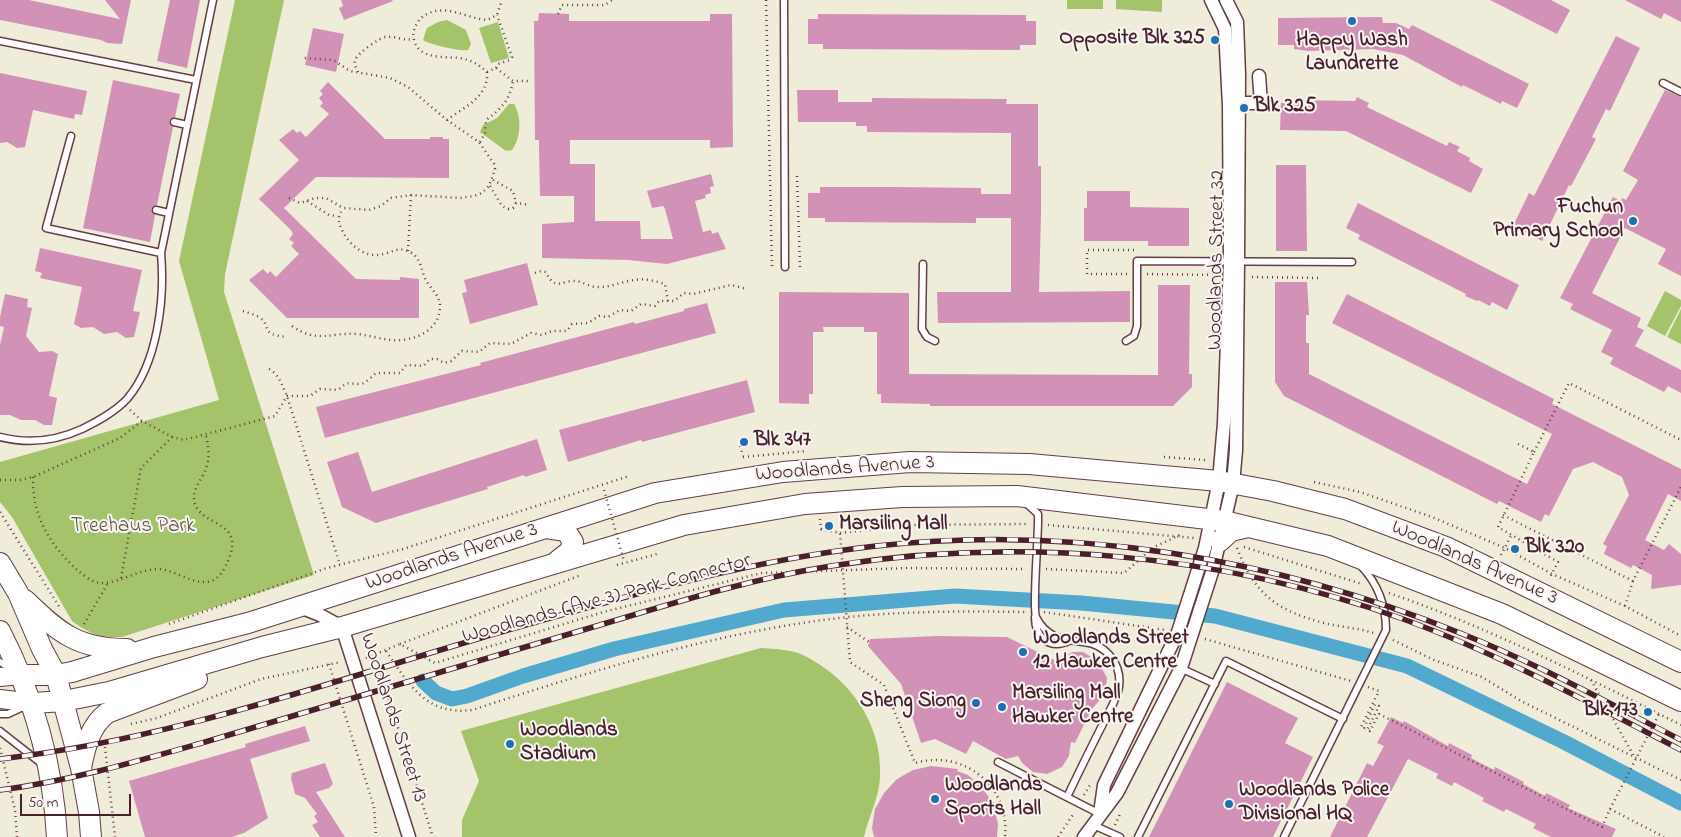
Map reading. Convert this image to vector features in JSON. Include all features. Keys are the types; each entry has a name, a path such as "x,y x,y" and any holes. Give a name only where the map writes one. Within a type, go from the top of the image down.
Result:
{"main road":[{"name":"Woodlands Avenue 3","path":"21,675 56,675 300,607 655,493 783,472 910,462 1029,464 1226,482 1345,509 1446,547 1681,662"},
{"name":"Woodlands Avenue 3","path":"33,703 64,701 108,692 262,647 342,627 684,525 805,504 902,497 1017,496 1218,520 1328,546 1502,614 1681,701"},
{"path":"1228,543 1231,531 1250,527"},
{"path":"544,528 566,531 573,542 570,551 554,564"},
{"path":"0,563 18,593 42,649 56,675 81,768 89,812 91,837"},
{"path":"18,593 55,628 75,640 102,649 154,647"},
{"path":"0,631 33,703 53,792 58,837"},
{"path":"81,768 90,734 97,722 107,713 315,634"}],"street":[{"name":"Woodlands Street 32","path":"1218,520 1226,482 1224,422 1234,261 1239,103 1237,22 1219,1"},
{"name":"Woodlands Street 32","path":"1219,1 1225,29 1234,261"},
{"path":"1239,103 1261,102 1259,76"},
{"path":"1084,837 1117,793 1181,668 1204,598 1228,543 1218,520"},
{"path":"1096,819 1104,785 1179,631 1190,594 1218,520"},
{"name":"Woodlands Street 13","path":"300,607 342,627 409,837"},
{"name":"Woodlands Avenue 3","path":"0,677 21,675"},
{"name":"Woodlands Avenue 3","path":"0,699 33,703"}],"lane":[{"path":"0,437 35,441 70,434 99,420 126,399 140,380 150,359 164,278 161,253 213,0"},
{"path":"784,0 785,267"},
{"path":"0,41 196,80"},
{"path":"1663,82 1681,92"},
{"path":"174,122 187,125"},
{"path":"71,136 46,228 161,253"},
{"path":"156,210 169,213"},
{"path":"1126,341 1134,336 1137,326 1137,261 1352,262"},
{"path":"923,264 922,329 927,337 935,341"},
{"path":"1017,496 1036,511 1038,524 1035,626 1042,639 1052,645 1060,645 1069,641 1092,643 1108,652 1117,666 1119,680 1117,694 1067,797"},
{"path":"1284,837 1384,636 1386,616 1373,579 1350,554"},
{"path":"1138,837 1226,661 1343,719"},
{"path":"0,662 21,675"},
{"path":"1165,662 1215,684"},
{"path":"0,714 8,714 33,703"},
{"path":"0,730 48,770"},
{"path":"998,762 1031,775 1067,797 1120,837"}],"path":[{"path":"487,72 496,68 498,64 512,58 497,15 502,0"},
{"path":"558,14 562,5 605,5 612,0"},
{"path":"766,0 772,267"},
{"path":"447,120 470,104 483,91 488,82 487,72 478,64 466,59 432,56 424,53 417,47 413,39 414,29 420,19 432,10 451,8 480,19 488,20 497,15"},
{"path":"358,72 355,60 380,38 386,37 405,41 413,39"},
{"path":"289,198 300,203 326,198 343,208 369,210 381,206 391,198 411,195 460,198 482,192 490,186 494,164 479,142 447,120 408,88 390,78 350,71 333,60 303,58"},
{"path":"496,68 513,82 530,81"},
{"path":"479,142 485,133 486,120 500,110 508,101 513,82"},
{"path":"490,186 502,206 508,209 513,208 516,203 513,191 492,180"},
{"path":"408,251 411,195"},
{"path":"307,201 328,215 338,216"},
{"path":"516,203 530,205"},
{"path":"292,326 313,337 351,334 392,340 416,337 425,333 434,324 439,314 438,297 428,284 422,265 415,256 408,251 400,249 384,254 364,253 345,236 338,223 338,216 343,208"},
{"path":"535,273 546,272 549,278 556,283 564,284 576,280 597,287 635,280 650,280 665,284 668,302"},
{"path":"1250,277 1320,278"},
{"path":"287,396 310,396 320,389 338,390 344,384 351,382 366,383 376,373 400,373 406,365 419,367 430,359 437,359 444,363 451,361 462,351 479,352 490,343 511,344 532,333 542,334 552,331 567,331 572,324 588,323 599,316 608,317 620,310 631,311 637,305 655,306 659,301 674,301 684,292 693,294 731,285 748,289"},
{"path":"243,311 258,316 263,322 265,330 273,336 287,337"},
{"path":"269,369 275,372 287,396 340,565"},
{"path":"1541,594 1558,562 1498,527 1569,383 1681,440"},
{"path":"126,399 130,411 142,421 172,438 184,440 275,416 287,396"},
{"path":"0,480 20,480 33,477 120,438 142,421"},
{"path":"33,477 36,509 49,539 58,551 81,573 98,583 108,583 158,569 203,582 213,580 224,570 230,548 230,535 224,527 198,510 194,498 194,491 207,465 206,435"},
{"path":"121,578 141,468 172,438"},
{"path":"1518,444 1534,452"},
{"path":"166,625 340,565 403,549 629,476"},
{"path":"1625,606 1633,581 1681,486"},
{"path":"604,490 624,561"},
{"path":"0,512 64,613"},
{"path":"1503,515 1633,581"},
{"path":"821,529 840,532 910,525 1038,524 1181,535"},
{"name":"Woodlands (Ave 3) Park Connector","path":"400,644 435,663 607,611 706,585 762,573 842,570 1037,568 1124,573 1154,547 1188,531"},
{"path":"840,532 850,662 884,685 915,763 939,760 957,762 978,773 994,790 1003,808 1006,824 1005,837"},
{"path":"1512,534 1505,548 1552,574 1625,606 1681,636"},
{"path":"1228,543 1417,603 1590,679 1681,725"},
{"path":"1228,543 1248,575 1264,595 1276,604 1324,623 1384,636 1434,660 1482,677 1521,701 1681,780"},
{"path":"614,566 656,554"},
{"path":"433,837 375,656 400,644 588,573"},
{"path":"75,640 108,583"},
{"path":"386,651 412,688 426,700 443,709 456,712 472,710 588,672 711,639 846,616 923,611 1035,613 1179,631"},
{"path":"847,626 869,642"},
{"path":"1193,635 1253,651 1379,691 1361,726 1364,728 1375,704 1379,706 1367,730 1370,731 1379,714 1602,827 1659,714"},
{"path":"122,726 157,718 262,679 329,664 374,807 376,837"},
{"path":"1590,679 1636,759"},
{"path":"105,738 115,837"},
{"path":"0,748 15,810 16,837"},
{"path":"1610,809 1664,837"}],"green space":[{"name":"Treehaus Park","path":"235,0 284,0 225,274 224,292 314,575 122,637 101,636 84,629 72,621 12,517 0,502 0,462 219,400 179,261"},
{"path":"1067,0 1103,0 1103,9 1067,9"},
{"path":"1116,0 1162,0 1162,12 1116,9"},
{"path":"447,20 466,30 471,44 468,50 431,44 423,40 427,28"},
{"path":"498,22 509,58 491,63 479,28"},
{"path":"509,104 514,104 517,109 519,134 512,150 506,151 480,132 483,125 497,118"},
{"path":"1665,291 1681,300 1681,306 1665,336 1647,326"},
{"path":"1681,309 1681,344 1667,337"},
{"path":"761,648 793,652 803,655 820,665 849,690 869,721 876,739 880,778 878,793 864,837 462,837 462,820 479,781 461,731"}],"building":[{"path":"0,0 29,0 120,19 105,0 131,0 122,44 107,43 101,40 0,20"},
{"path":"170,0 200,0 187,68 157,61"},
{"path":"341,0 393,1 344,20 339,8 343,6"},
{"path":"1490,0 1551,0 1570,10 1557,34"},
{"path":"1625,0 1681,0 1681,22 1664,13 1661,19"},
{"path":"539,13 569,14 569,21 710,21 710,14 732,14 733,147 710,148 710,140 570,140 570,164 595,164 595,221 640,221 641,239 673,239 665,209 663,206 652,208 647,191 711,174 714,186 710,187 711,193 705,195 706,198 695,201 703,232 711,230 712,234 718,232 726,249 667,264 628,260 542,258 542,224 574,222 574,196 540,196 539,140 535,140 534,21 538,21"},
{"path":"818,14 1026,15 1026,21 1036,21 1036,45 1020,45 1020,50 823,49 823,44 808,44 808,19 818,19"},
{"path":"1382,17 1383,23 1396,23 1409,29 1412,25 1529,84 1517,108 1502,101 1501,104 1463,85 1462,87 1403,55 1373,49 1309,51 1294,49 1294,45 1278,45 1278,18"},
{"path":"313,28 344,34 336,72 305,65"},
{"path":"1616,36 1640,48 1610,111 1606,109 1592,137 1596,139 1571,186 1569,185 1542,241 1513,226 1529,193 1534,196"},
{"path":"0,73 87,91 82,115 75,114 74,119 33,110 25,147 17,148 7,142 0,143"},
{"path":"113,80 180,94 175,117 169,121 173,127 157,205 151,209 155,215 150,242 83,228"},
{"path":"328,82 385,139 430,139 430,137 443,137 443,139 449,139 449,178 316,177 284,208 356,279 400,280 400,277 419,279 419,318 287,318 249,280 263,269 268,274 270,271 276,277 299,254 291,246 294,243 289,239 293,234 291,230 259,199 299,160 279,140 293,129 297,133 300,131 306,137 329,114 320,106 323,103 319,98 323,94 320,91"},
{"path":"797,90 838,90 838,102 872,102 872,98 1007,99 1006,104 1038,104 1038,166 1041,166 1039,292 1130,291 1130,322 938,323 937,292 1011,292 1011,218 976,218 976,223 825,222 825,218 808,218 808,193 820,193 820,187 895,187 981,188 981,194 1011,194 1011,133 867,132 867,126 856,126 856,122 798,122"},
{"path":"1665,90 1681,97 1681,276 1658,264 1666,249 1625,228 1592,293 1641,318 1637,327 1644,330 1635,346 1681,370 1681,393 1668,386 1664,392 1610,364 1613,358 1601,352 1612,330 1570,309 1573,304 1560,298 1613,197 1621,201 1622,198 1626,200 1638,180 1623,171"},
{"path":"1357,97 1369,103 1367,107 1447,146 1449,142 1460,147 1457,151 1470,158 1469,161 1483,169 1471,193 1346,131 1280,130 1281,103 1298,103 1298,100 1355,101"},
{"path":"1276,165 1306,165 1307,251 1276,251"},
{"path":"1087,191 1130,191 1130,207 1189,208 1189,246 1148,246 1148,241 1084,241 1084,208 1087,208"},
{"path":"1358,203 1519,285 1507,310 1492,302 1490,306 1465,296 1466,294 1358,239 1360,235 1346,228"},
{"path":"40,248 142,270 133,311 140,312 134,337 126,338 117,332 104,334 93,327 81,328 74,324 82,287 40,278 42,273 35,271"},
{"path":"527,263 538,305 470,324 462,293 467,292 464,280"},
{"path":"1275,282 1307,282 1309,315 1306,315 1306,343 1309,343 1309,374 1527,484 1552,434 1332,323 1347,294 1554,399 1552,404 1681,469 1681,501 1668,494 1645,540 1664,550 1669,544 1681,554 1681,585 1651,589 1652,575 1633,565 1631,568 1604,554 1607,546 1603,544 1629,495 1622,477 1593,462 1573,469 1549,516 1545,514 1541,522 1499,501 1497,504 1284,396 1275,382"},
{"path":"1158,285 1190,285 1189,374 1192,374 1192,387 1173,406 930,406 930,404 881,403 881,394 877,394 877,332 864,332 864,327 823,327 824,332 813,332 813,394 809,394 809,404 779,403 779,292 909,293 909,374 1158,375"},
{"path":"5,294 28,299 27,307 32,308 26,336 39,352 52,351 58,354 49,396 57,398 52,425 44,425 35,420 21,420 10,415 0,415 0,345 4,327 0,326 0,317"},
{"path":"707,303 716,333 325,438 316,407 481,365 480,363 634,322 635,324"},
{"path":"747,380 755,412 642,442 641,440 568,462 559,430"},
{"path":"537,439 547,470 525,477 524,475 487,487 488,489 376,523 342,507 327,462 358,452 372,492"},
{"name":"Marsiling Mall Hawker Centre","path":"937,636 1007,637 1054,660 1073,652 1083,652 1098,661 1107,678 1105,694 1091,710 1075,743 1071,742 1069,756 1062,767 1047,774 1033,772 1022,763 1018,756 1006,759 973,741 966,754 935,739 921,743 901,684 868,646 870,639"},
{"path":"1227,682 1298,718 1285,743 1313,757 1273,837 1149,837"},
{"path":"1391,717 1403,723 1404,721 1448,746 1449,743 1472,755 1471,758 1494,770 1495,767 1524,782 1523,784 1545,796 1546,793 1570,805 1568,808 1616,829 1612,837 1551,837 1533,828 1536,824 1506,809 1504,812 1482,801 1484,798 1454,782 1452,786 1436,778 1438,774 1408,759 1367,837 1330,837 1367,763 1373,766 1384,746 1377,743"},
{"path":"305,726 310,741 250,759 268,818 244,833 232,837 145,837 129,781 246,747 245,744"},
{"path":"325,763 333,784 329,788 316,792 345,837 320,837 312,825 318,822 314,816 317,814 305,798 295,794 291,778 292,773"},
{"name":"Woodlands Sports Hall","path":"931,766 958,769 957,771 968,775 982,787 993,804 998,824 997,837 874,837 872,828 875,809 884,793 897,779 913,770"}],"waterway":[{"path":"423,681 436,693 452,699 467,696 523,676 614,649 784,610 955,596 1081,603 1215,616 1407,666 1564,742 1681,803"}],"railway":[{"path":"0,759 124,739 245,709 484,637 678,583 776,561 826,553 876,546 951,540 1025,540 1100,544 1174,554 1247,567 1319,585 1390,607 1460,633 1572,684 1681,740"},
{"path":"0,790 78,776 155,756 747,583 831,566 903,557 975,552 1048,552 1120,557 1192,566 1263,579 1334,597 1403,619 1509,663 1681,750"}],"place":[{"name":"Happy Wash Laundrette","path":"1352,21"},
{"name":"Opposite Blk 325","path":"1215,40"},
{"name":"Blk 325","path":"1244,108"},
{"name":"Fuchun Primary School","path":"1633,221"},
{"name":"Blk 347","path":"744,442"},
{"name":"Marsiling Mall","path":"829,526"},
{"name":"Blk 320","path":"1515,549"},
{"name":"Woodlands Street 12 Hawker Centre","path":"1023,652"},
{"name":"Sheng Siong","path":"976,703"},
{"name":"Marsiling Mall Hawker Centre","path":"1002,707"},
{"name":"Blk 173","path":"1648,712"},
{"name":"Woodlands Stadium","path":"510,744"},
{"name":"Woodlands Sports Hall","path":"935,799"},
{"name":"Woodlands Police Divisional HQ","path":"1229,804"}]}
